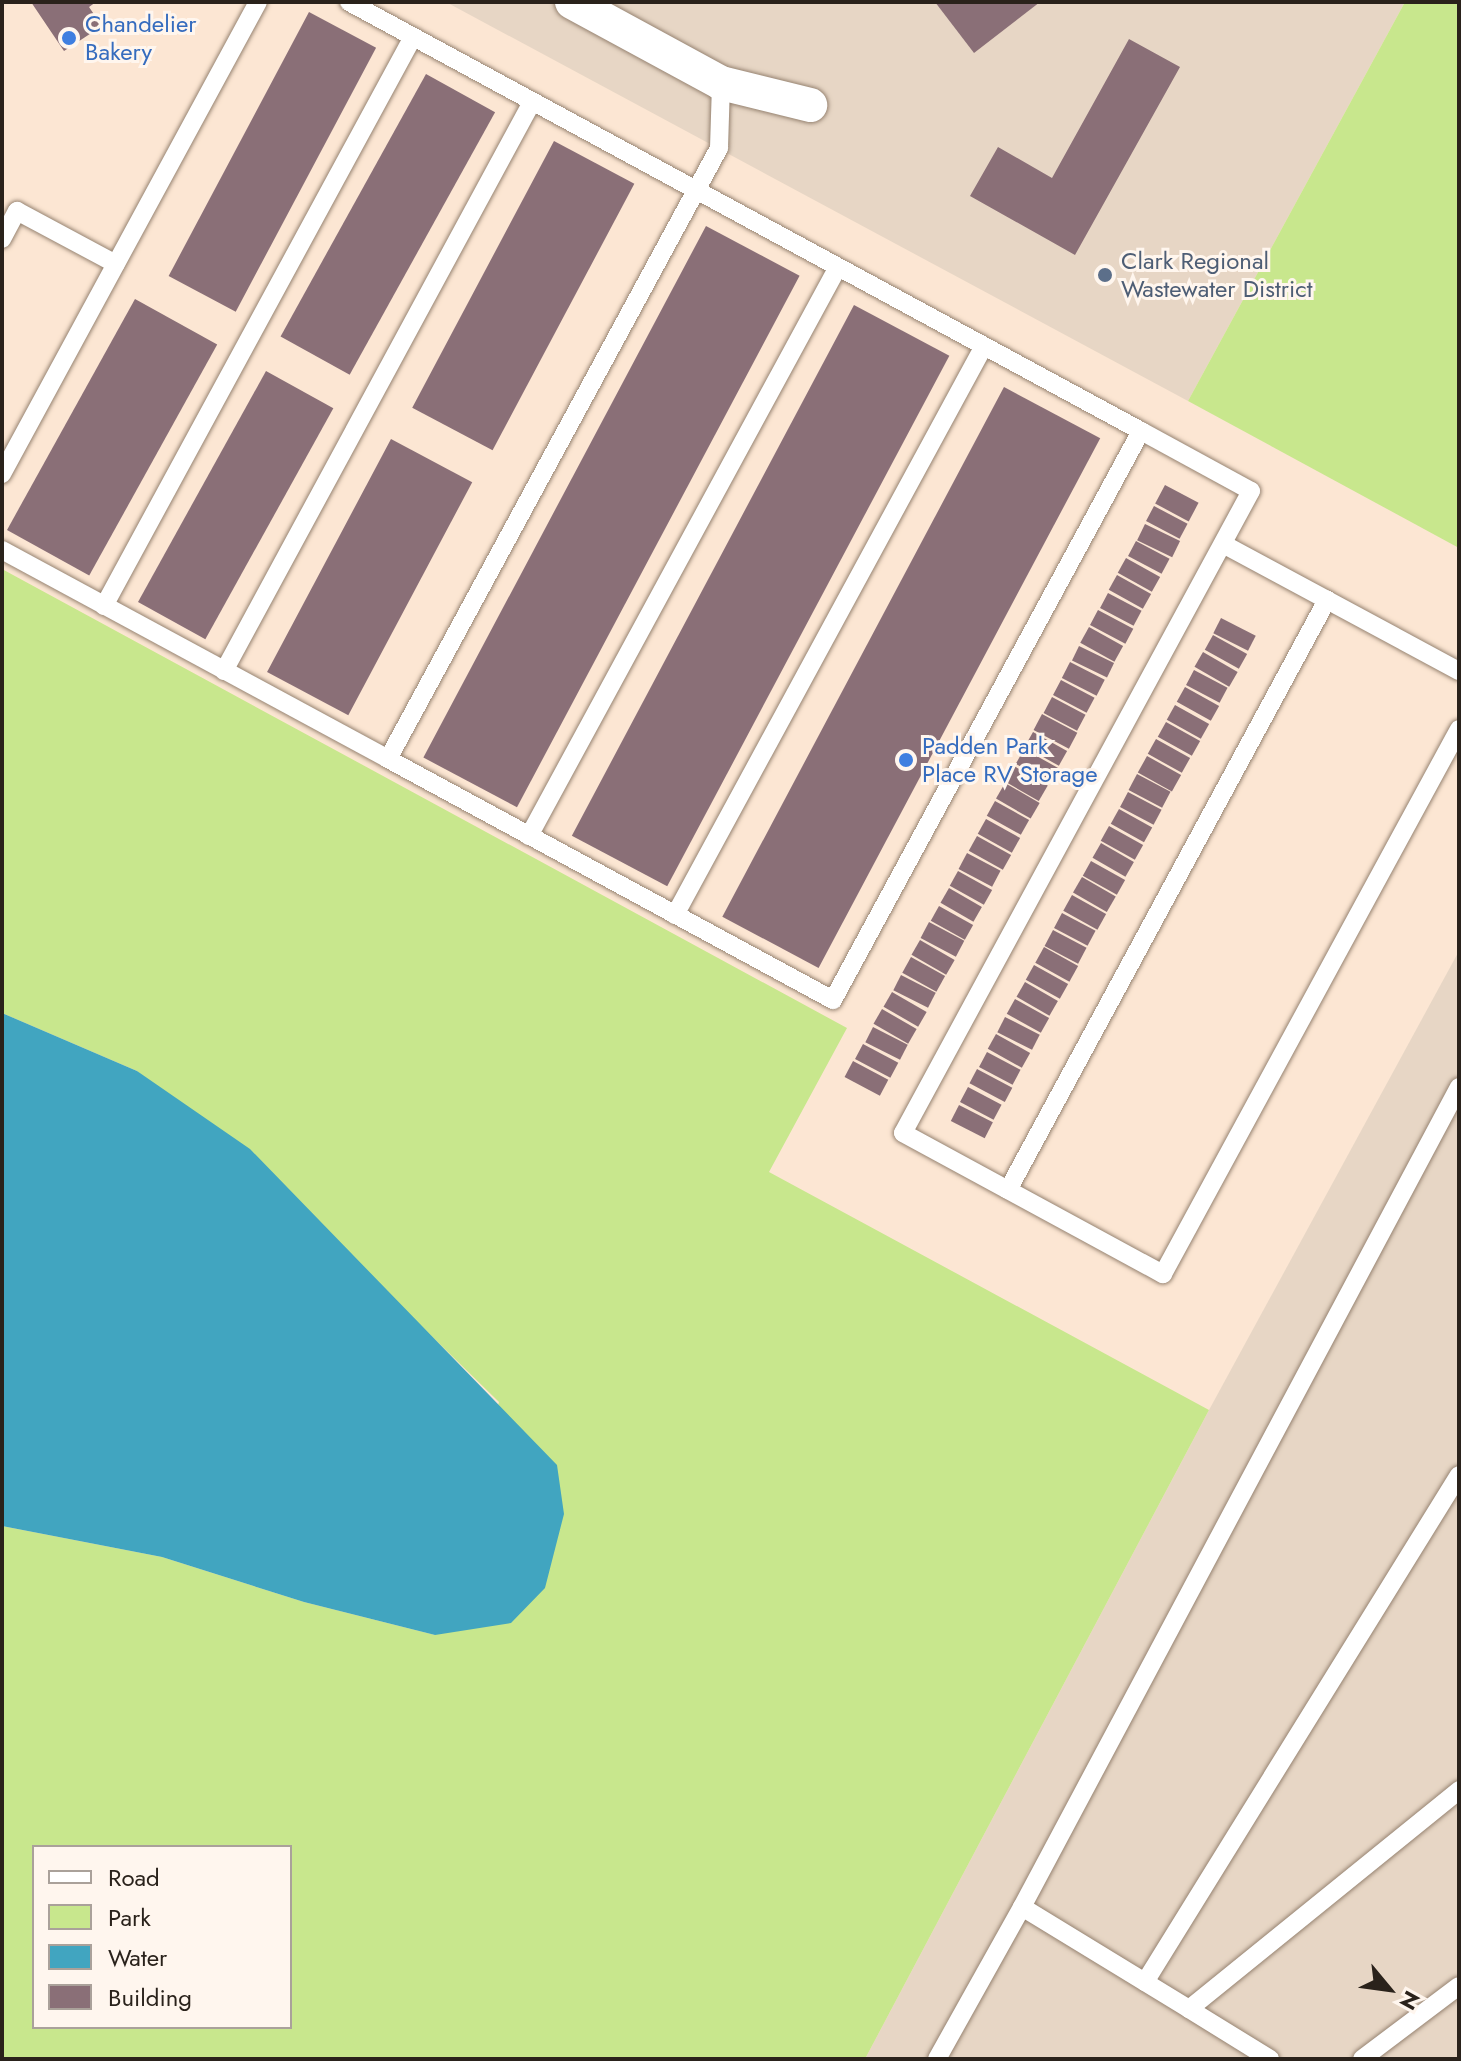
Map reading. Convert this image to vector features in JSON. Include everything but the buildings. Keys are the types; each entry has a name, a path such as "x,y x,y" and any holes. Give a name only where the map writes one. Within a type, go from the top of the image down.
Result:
{"street":[{"path":"572,2 721,83 810,105"}],"lane":[{"path":"2,474 258,2"},
{"path":"349,2 1251,491 903,1133 1163,1274 1459,729"},
{"path":"104,606 413,37"},
{"path":"388,759 719,148 721,83"},
{"path":"224,671 532,102"},
{"path":"2,239 17,211 116,264"},
{"path":"529,836 838,267"},
{"path":"675,915 984,346"},
{"path":"2,550 833,1000 1141,431"},
{"path":"1223,544 1459,671"},
{"path":"1008,1190 1327,600"},
{"path":"937,2059 1022,1907 1459,1087"},
{"path":"1145,1982 1459,1475"},
{"path":"1189,2009 1459,1790"},
{"path":"1022,1907 1270,2059"},
{"path":"1362,2059 1459,1986"}],"shaded area":[{"name":"Clark Regional Wastewater District","path":"446,2 1405,2 1188,401"},
{"path":"1459,951 1459,2059 865,2059 1209,1410"}],"green space":[{"path":"1405,2 1459,2 1459,548 1188,401"},
{"path":"2,569 847,1028 769,1172 1209,1410 865,2059 2,2059 2,1526 162,1557 304,1602 435,1635 499,1402 362,1268 137,1071 2,1013"}],"water":[{"path":"2,1013 137,1071 250,1149 557,1465 564,1514 545,1588 511,1623 435,1635 304,1602 162,1557 2,1526"}],"place":[{"name":"Chandelier Bakery","path":"69,38"},
{"name":"Clark Regional Wastewater District","path":"1105,275"},
{"name":"Padden Park Place RV Storage","path":"906,760"}]}
